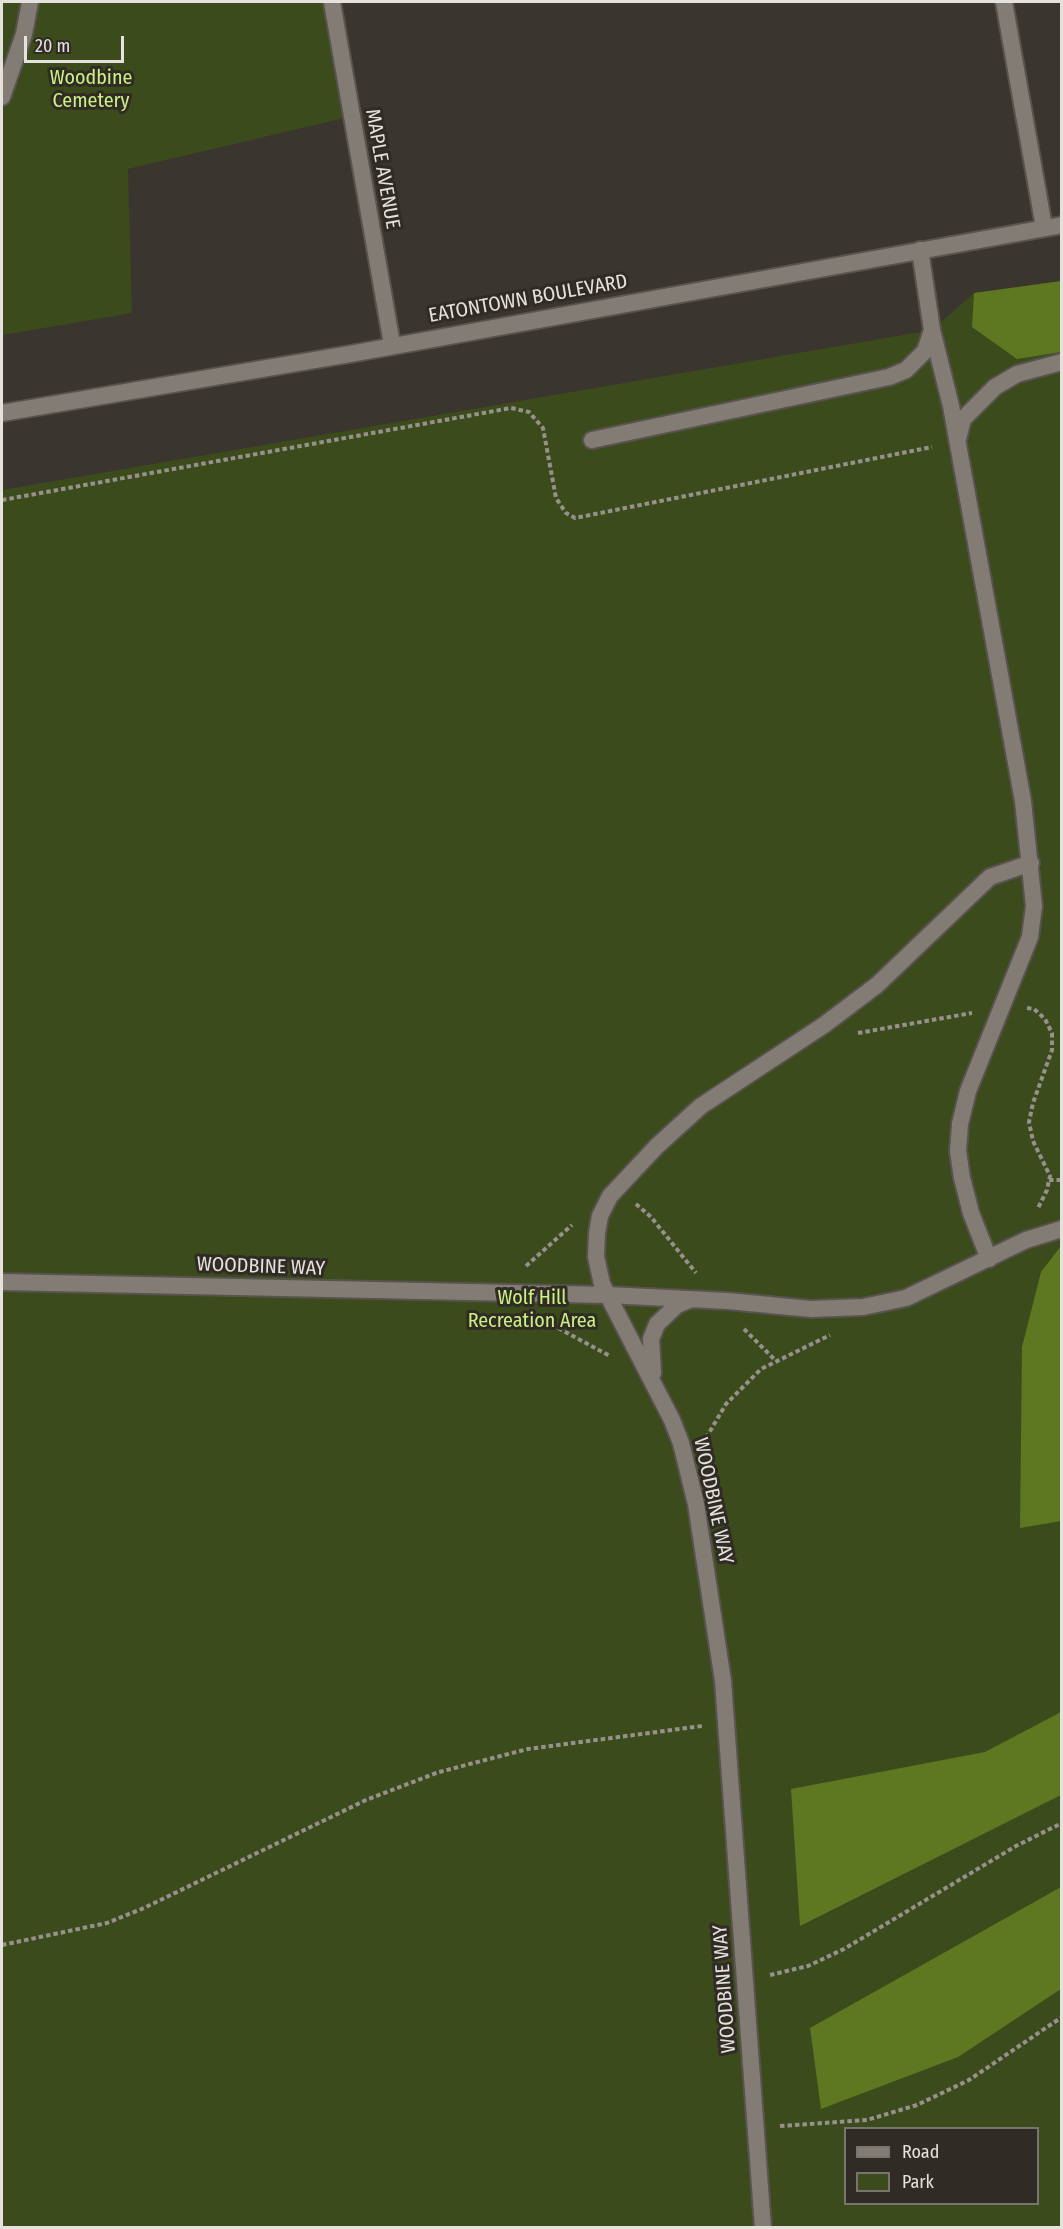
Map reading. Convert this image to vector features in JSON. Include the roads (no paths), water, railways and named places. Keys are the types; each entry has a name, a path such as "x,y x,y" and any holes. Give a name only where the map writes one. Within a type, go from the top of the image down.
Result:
{"street":[{"path":"2,97 24,34 30,2"},
{"name":"MAPLE AVENUE","path":"332,2 392,344"},
{"path":"1004,2 1044,227"},
{"name":"EATONTOWN BOULEVARD","path":"2,412 1062,225"},
{"path":"920,250 932,330 957,442 1023,801 1034,906 1030,937 968,1091 960,1124 958,1151 962,1178 971,1213 989,1259"},
{"path":"592,440 890,377 917,362 930,341 932,330"},
{"path":"957,442 963,419 995,387 1017,374 1062,362"},
{"path":"1031,863 990,877 978,885 877,985 807,1037 701,1106 657,1146 610,1196 600,1216 596,1245 602,1284 608,1295 693,1299 811,1310 863,1307 906,1298 1026,1240 1062,1229"},
{"name":"WOODBINE WAY","path":"2,1282 608,1295 681,1443 696,1504 717,1637 726,1723 763,2228"},
{"path":"656,1389 650,1356 651,1339 657,1324 677,1305 693,1299"}],"park label":[{"name":"Woodbine Cemetery","path":"91,90"},
{"name":"Wolf Hill Recreation Area","path":"532,1310"}]}
